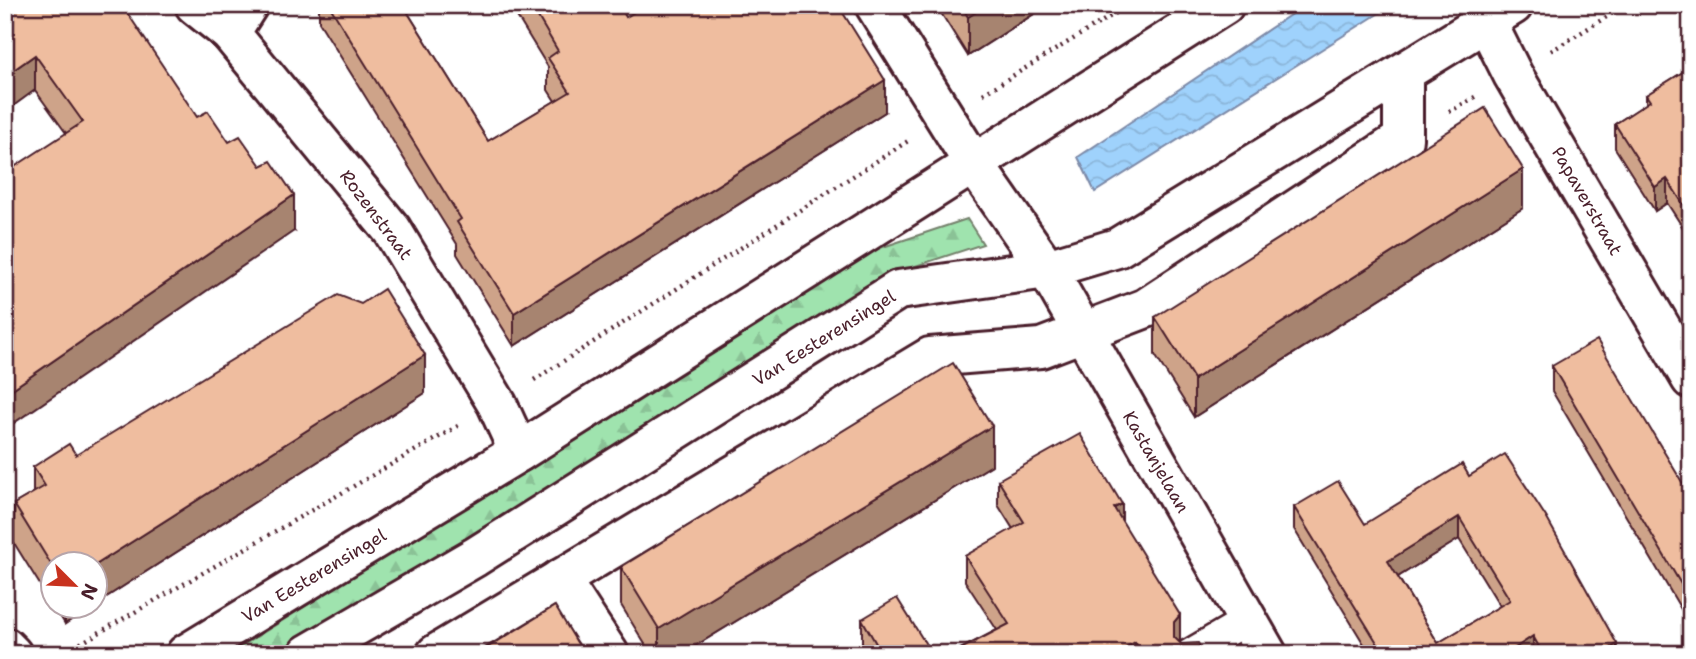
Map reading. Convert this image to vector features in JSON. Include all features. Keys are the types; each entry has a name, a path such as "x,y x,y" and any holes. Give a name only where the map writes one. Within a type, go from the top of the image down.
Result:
{"street":[{"name":"Rozenstraat","path":"195,5 239,19 392,230 497,404 519,452"},
{"name":"Kastanjelaan","path":"874,5 974,164 1047,269 1267,654"},
{"name":"Van Eesterensingel","path":"186,654 519,452 1224,5"},
{"name":"Van Eesterensingel","path":"308,654 475,557 898,290 1047,269 1116,248 1404,74 1492,11"},
{"name":"Papaverstraat","path":"1492,11 1513,75 1691,379"},
{"path":"436,654 930,357 1041,348 1146,308 1403,139 1404,74"},
{"path":"560,579 608,654"},
{"path":"5,648 12,654"}],"lane":[{"path":"1189,654 1247,620"}],"path":[{"path":"62,654 497,404 944,118 1129,5"}],"green space":[{"path":"967,219 983,244 891,274 280,654 229,654 877,249"}],"water":[{"path":"1305,5 1392,5 1095,192 1078,157"}],"building":[{"path":"17,5 122,5 197,117 208,111 229,142 240,136 261,166 271,161 294,195 5,394 5,173 83,122 35,55 5,76 5,13"},
{"path":"329,5 403,5 488,141 570,92 548,58 558,51 531,5 619,5 626,17 646,5 838,5 885,80 514,313 457,222 461,219"},
{"path":"961,5 987,5 968,17"},
{"path":"1691,67 1691,216 1667,179 1655,187 1615,124 1650,101 1646,95"},
{"path":"1485,108 1523,169 1194,379 1155,317"},
{"path":"384,289 425,355 108,557 108,550 42,550 14,504 45,486 33,467 69,444 76,455 338,295 361,304"},
{"path":"1597,340 1691,497 1691,601 1552,366"},
{"path":"953,363 992,426 659,629 621,567"},
{"path":"1080,434 1122,504 1114,508 1180,615 1174,622 1174,637 1181,644 1198,643 1204,654 1142,654 1135,642 1116,654 951,654 1009,624 965,556 1024,522 998,480"},
{"path":"1505,454 1546,517 1617,644 1600,654 1543,654 1533,636 1506,654 1384,654 1294,507 1338,481 1365,524 1462,464 1469,476","holes":["1459,517 1510,600 1438,643 1388,561"]},
{"path":"897,598 932,654 882,654 862,619"},
{"path":"555,606 584,654 477,654"}]}
